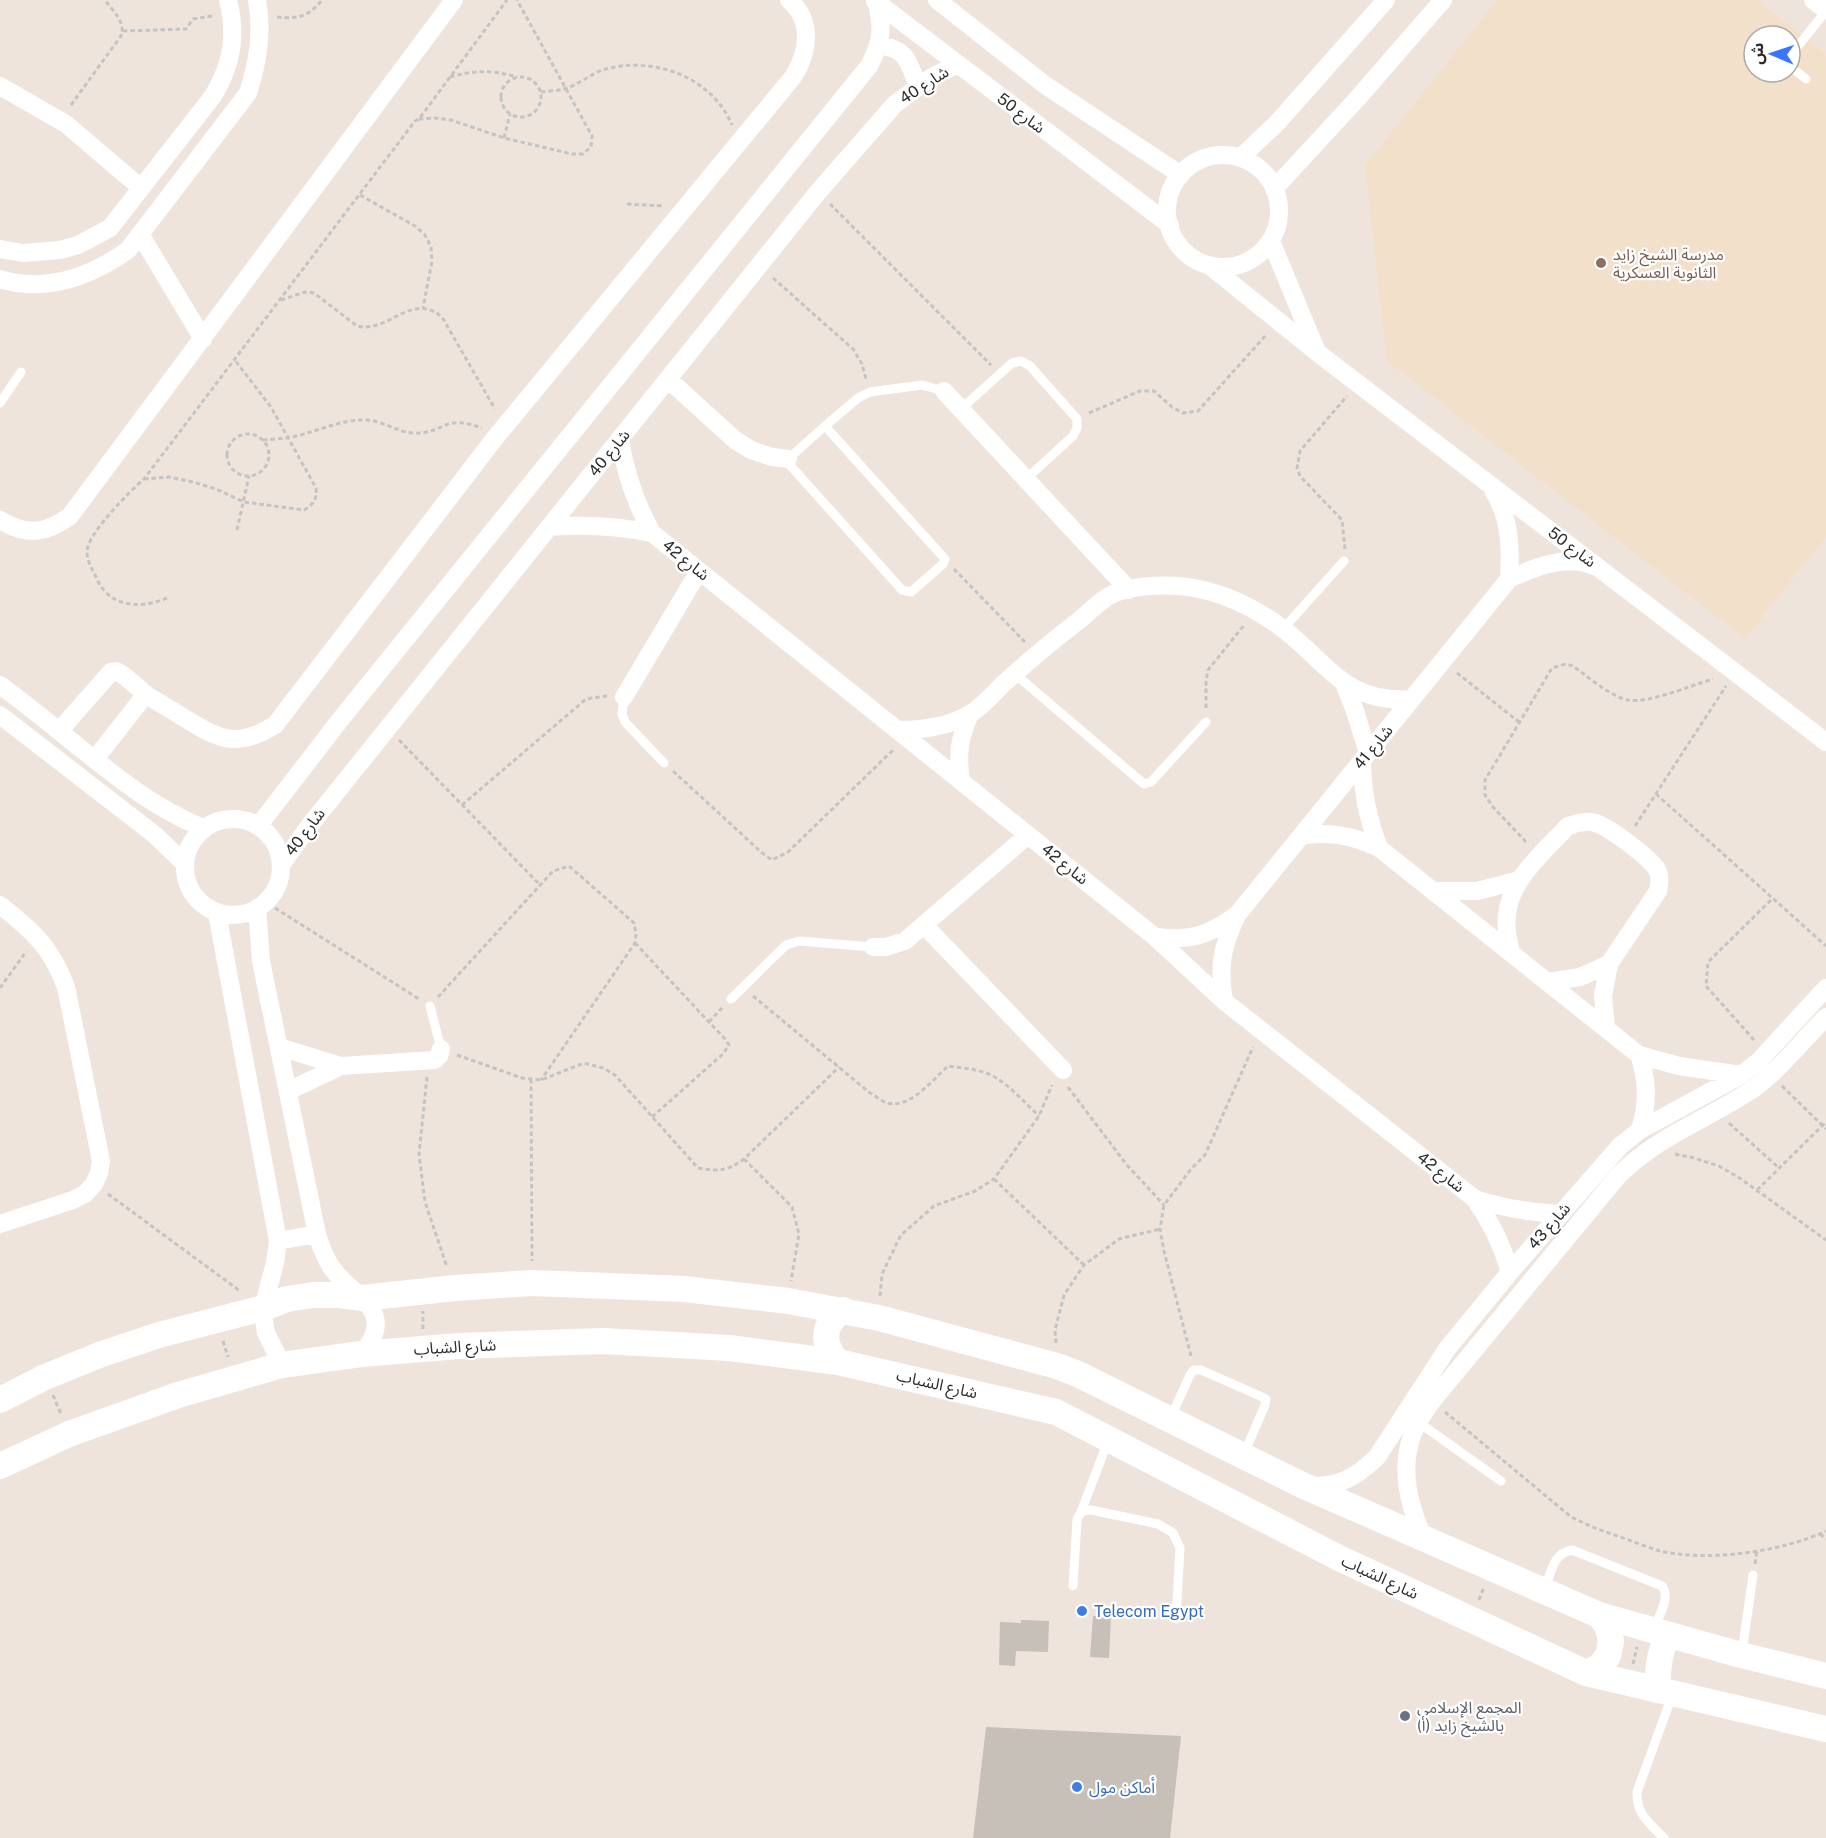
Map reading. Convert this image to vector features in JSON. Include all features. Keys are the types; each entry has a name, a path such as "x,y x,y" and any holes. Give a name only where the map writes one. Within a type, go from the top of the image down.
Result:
{"street":[{"path":"0,520 15,528 29,531 44,530 58,525 70,516 454,0"},
{"path":"59,731 111,672 118,671 146,694 209,733 226,739 243,739 260,734 275,725 500,432 793,77 802,64 806,48 806,33 802,18 789,0"},
{"path":"937,0 1044,85 1181,175"},
{"path":"1240,158 1277,123 1386,0"},
{"path":"1274,189 1357,99 1443,0"},
{"path":"1814,0 1826,11"},
{"path":"259,825 340,720 869,66 879,46 881,20 875,2"},
{"name":"شارع 50","path":"875,2 1170,225"},
{"path":"0,249 23,253 42,253 78,245 110,228 223,80 229,62 231,13 259,14 255,72 248,93 128,250 108,265 85,276 61,282 36,284 0,279"},
{"path":"879,46 891,47 901,52 918,86"},
{"name":"شارع 40","path":"281,865 387,728 818,192 895,104 918,86 958,64"},
{"path":"0,86 60,120 138,191 157,212"},
{"path":"1227,155 1240,158 1251,162 1269,178 1278,202 1279,215 1276,228 1271,241 1262,252 1244,263 1224,267 1210,266 1199,262 1180,247 1170,225 1169,199 1181,175 1191,166 1214,156 1227,155"},
{"path":"140,234 203,339"},
{"path":"1271,241 1318,353"},
{"name":"شارع 50","path":"1210,266 1358,384 1826,742"},
{"path":"669,380 735,440 751,450 772,457 788,459"},
{"path":"944,391 1129,590"},
{"name":"شارع 42","path":"620,439 623,464 630,488 639,511 652,533 1155,937 1224,1001 1475,1199 1490,1221 1502,1246 1510,1272"},
{"path":"1489,483 1502,503 1508,528 1509,579"},
{"name":"شارع 42","path":"549,527 600,526 652,533"},
{"name":"شارع 41","path":"1155,937 1177,939 1199,936 1219,928 1237,915 1509,579 1532,568 1557,562 1583,561 1604,571"},
{"path":"624,697 699,571"},
{"path":"902,734 952,723 970,714 1036,654 1111,595 1149,586 1176,585 1204,589 1231,597 1283,629 1344,683 1377,698 1412,699"},
{"path":"1344,683 1355,711 1365,757 1364,796 1379,848"},
{"path":"0,685 159,807 203,828"},
{"path":"95,759 146,694"},
{"path":"961,781 958,764 959,747 970,714"},
{"path":"0,715 154,835 184,864"},
{"path":"231,818 259,825 275,842 281,865 278,885 273,894 262,905 248,913 238,915 217,913 207,908 192,894 185,874 184,864 187,850 194,838 203,828 231,818"},
{"path":"1511,952 1507,933 1507,914 1511,896 1520,880 1568,826 1579,822 1591,822 1602,825 1625,841 1656,869 1660,883 1658,891 1609,964 1603,996 1606,1028"},
{"path":"1301,836 1332,834 1349,836 1379,848 1639,1055 1689,1068 1741,1075"},
{"path":"873,947 886,947 904,941 1028,835"},
{"path":"1433,891 1477,891 1520,880"},
{"path":"0,905 37,937 54,960 66,987 101,1161 94,1184 85,1194 0,1224"},
{"path":"262,905 261,961 317,1234 334,1271 363,1298 371,1308 375,1320 374,1333 361,1354"},
{"path":"217,913 278,1241 275,1263 263,1308 266,1333 282,1365"},
{"name":"شارع 41","path":"1224,1001 1221,966 1226,940 1237,915"},
{"path":"924,925 1061,1068"},
{"path":"1547,982 1580,977 1609,964"},
{"name":"شارع 43","path":"1424,1539 1409,1499 1406,1478 1407,1456 1412,1435 1432,1401 1618,1176 1671,1134 1750,1091 1765,1063 1826,988"},
{"name":"شارع 43","path":"1304,1486 1324,1486 1344,1482 1362,1471 1377,1457 1447,1349 1558,1214 1620,1146 1641,1130 1765,1063 1826,1017"},
{"path":"279,1047 341,1066"},
{"path":"288,1091 341,1066 434,1055"},
{"path":"1639,1055 1645,1077 1647,1100 1641,1130"},
{"name":"شارع 42","path":"1475,1199 1502,1207 1558,1214"},
{"path":"278,1241 317,1234"},
{"path":"7,1392 102,1354 159,1335 263,1308 288,1299 313,1295 363,1298 455,1288 532,1283 684,1288 788,1301 879,1318 1058,1366 1304,1486 1599,1615 1826,1676"},
{"path":"838,1362 827,1345 826,1334 829,1324 843,1310"},
{"name":"شارع الشباب","path":"0,1466 69,1434 123,1413 233,1378 282,1365 361,1354 603,1341 729,1348 838,1362 1056,1412 1339,1558 1586,1673 1826,1729"},
{"path":"1586,1673 1599,1667 1608,1656 1611,1641 1608,1627 1599,1615"},
{"path":"1655,1631 1660,1655 1658,1666 1666,1692"}],"lane":[{"path":"1802,41 1826,11"},
{"path":"1802,76 1806,79"},
{"path":"961,409 1012,363 1021,361 1030,366 1077,419 1077,428 1073,436 1026,479"},
{"path":"0,403 21,372"},
{"path":"825,426 945,559 943,564 911,592 902,590 791,468 788,459 825,426 858,398 870,392 922,385 944,391"},
{"path":"1283,629 1344,561"},
{"path":"1015,674 1144,784 1151,782 1206,722"},
{"path":"624,697 622,714 625,722 664,763"},
{"path":"731,999 786,945 800,941 873,947"},
{"path":"430,1006 434,1055"},
{"path":"1170,1420 1194,1370 1201,1370 1266,1399 1243,1457"},
{"path":"1418,1422 1501,1480"},
{"path":"1073,1586 1077,1520 1108,1439"},
{"path":"1081,1512 1090,1510 1158,1524 1173,1533 1180,1548 1176,1619"},
{"path":"1544,1591 1557,1556 1572,1550 1662,1586 1666,1590 1666,1597 1655,1631"},
{"path":"1741,1655 1753,1575"},
{"path":"1664,1838 1642,1816 1637,1801 1637,1792 1666,1692"}],"path":[{"path":"60,120 123,31 120,21 105,0"},
{"path":"259,14 293,19 312,12 322,0"},
{"path":"167,598 154,604 140,606 126,604 113,598 102,589 88,561 87,549 92,536 132,489 144,479 507,0"},
{"path":"419,119 451,120 536,147 572,154 583,154 591,147 592,136 517,0"},
{"path":"123,31 186,29 193,19 231,13"},
{"path":"541,92 566,89 605,69 629,65 653,66 676,72 698,84 716,100 730,120 740,142"},
{"path":"448,78 466,72 484,70 502,72 533,81 541,92 540,106 530,116 524,118 510,114 505,109 502,96 507,83 520,78"},
{"path":"504,138 510,114"},
{"path":"818,192 999,374"},
{"path":"360,194 415,226 425,235 431,247 432,261 423,308"},
{"path":"627,204 686,208"},
{"path":"759,266 853,349 862,364 870,392"},
{"path":"279,300 305,292 314,292 357,326 365,328 412,310 423,308 434,310 442,317 500,432"},
{"path":"1077,419 1140,391 1154,391 1172,407 1183,413 1198,411 1278,321"},
{"path":"144,479 169,477 193,482 216,489 244,502 304,510 312,505 317,497 316,488 271,407 234,359"},
{"path":"1344,561 1342,520 1300,476 1297,468 1300,451 1358,384"},
{"path":"263,440 288,437 350,421 368,420 416,433 465,422 500,432"},
{"path":"242,435 257,436 263,440 269,453 265,468 250,476 233,470 227,457 231,443 242,435"},
{"path":"237,530 250,476"},
{"path":"945,559 1036,654"},
{"path":"1206,722 1208,669 1256,611"},
{"path":"1443,661 1519,722"},
{"path":"1540,856 1493,807 1485,795 1485,780 1552,668 1566,664 1573,666 1617,696 1627,700 1642,701 1735,672"},
{"path":"1625,841 1735,672"},
{"path":"462,805 586,699 603,695 624,697"},
{"path":"387,728 540,885"},
{"path":"664,763 772,860 788,852 902,734"},
{"path":"1656,794 1826,946"},
{"path":"262,905 430,1006 553,870 569,866 634,923 635,943 541,1080"},
{"path":"1773,898 1708,962 1706,986 1765,1063 1826,1129"},
{"path":"0,988 37,937"},
{"path":"635,943 729,1045 723,1054 652,1117"},
{"path":"743,988 885,1103 899,1104 915,1096 948,1066 972,1069 1003,1082 1040,1116"},
{"path":"709,1022 731,999"},
{"path":"1194,1370 1160,1229 1164,1205 1191,1169 1205,1155 1260,1030"},
{"path":"455,1288 425,1202 419,1154 434,1055 522,1078 541,1080 584,1063 603,1068 615,1075 698,1168 714,1172 730,1168 744,1159 839,1067"},
{"path":"879,1318 882,1274 901,1235 934,1206 975,1191 994,1179 1040,1116 1061,1068"},
{"path":"1061,1068 1062,1079 1092,1119 1126,1164 1164,1205"},
{"path":"531,1079 532,1283"},
{"path":"1715,1110 1779,1168"},
{"path":"1756,1190 1826,1122"},
{"path":"1643,1154 1669,1153 1719,1166 1741,1179 1826,1240"},
{"path":"744,1159 792,1207 798,1234 788,1301"},
{"path":"994,1179 1084,1265"},
{"path":"94,1184 263,1308"},
{"path":"1058,1366 1055,1330 1064,1295 1084,1265 1119,1239 1160,1229"},
{"path":"423,1349 424,1292"},
{"path":"217,1319 233,1378"},
{"path":"45,1377 69,1434"},
{"path":"1432,1401 1570,1516 1589,1527 1660,1551 1704,1555 1757,1551 1788,1545 1826,1531"},
{"path":"1820,1534 1826,1539"},
{"path":"1472,1619 1491,1568"},
{"path":"1628,1683 1655,1631"}],"shaded area":[{"name":"مدرسة الشيخ زايد الثانوية العسكرية","path":"1497,0 1757,0 1788,24 1742,24 1742,84 1802,84 1802,35 1826,53 1826,537 1745,639 1387,361 1365,165"}],"building":[{"path":"1093,1616 1111,1617 1109,1658 1090,1657"},
{"path":"1021,1620 1049,1621 1048,1652 1016,1651 1015,1666 999,1665 1000,1622 1021,1623"},
{"name":"أماكن مول","path":"986,1727 1181,1736 1170,1838 973,1838"}],"place":[{"name":"مدرسة الشيخ زايد الثانوية العسكرية","path":"1601,263"},
{"name":"Telecom Egypt","path":"1082,1611"},
{"name":"المجمع الإسلامي (أ) بالشيخ زايد","path":"1405,1716"},
{"name":"أماكن مول","path":"1077,1787"}]}
